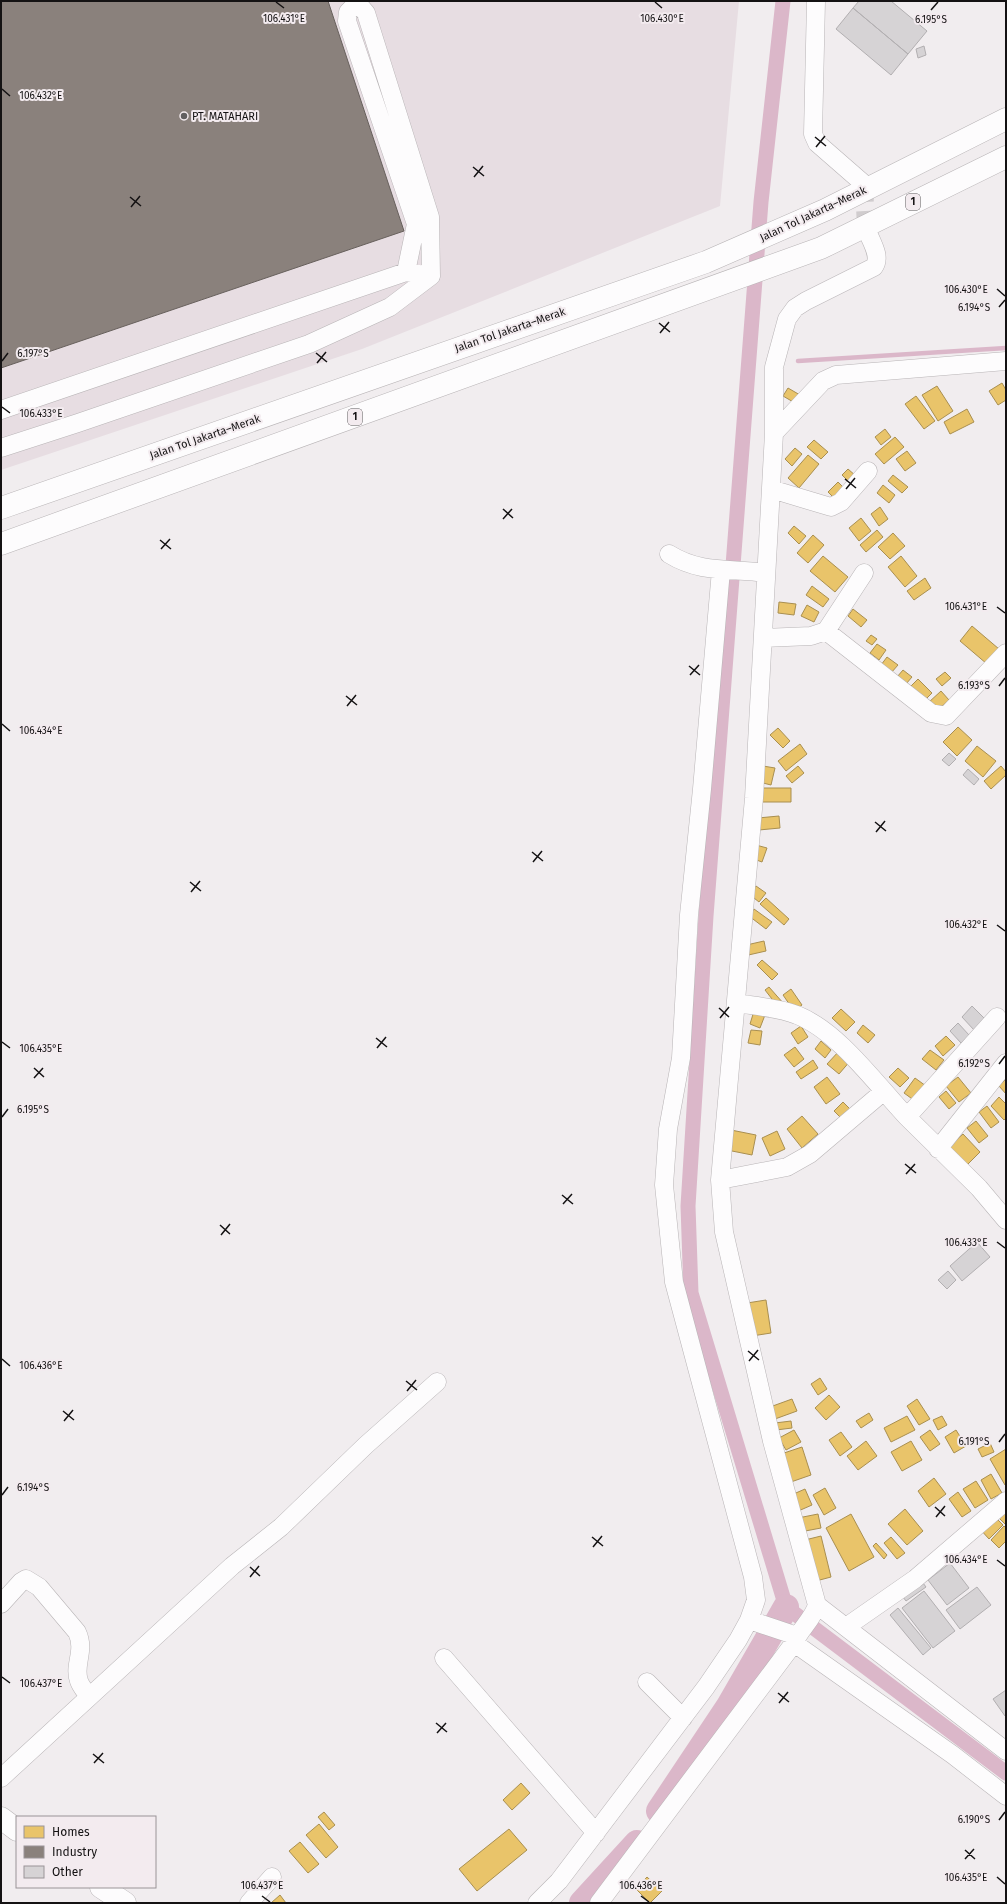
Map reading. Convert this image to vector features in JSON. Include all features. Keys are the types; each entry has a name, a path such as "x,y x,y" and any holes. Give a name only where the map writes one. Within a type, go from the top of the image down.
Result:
{"main road":[{"name":"Jalan Tol Jakarta–Merak","path":"1,508 706,262 825,210 1006,119"},
{"name":"1","path":"1,544 710,290 821,248 1006,157"},
{"path":"1,1818 16,1829"},
{"path":"102,1888 125,1903"}],"street":[{"path":"816,1 814,134 817,143 864,184"},
{"path":"406,272 416,224 347,21 348,12 353,7 360,6 366,14 430,217 431,276"},
{"path":"866,228 877,259 874,267 795,308 787,318 773,374 774,433 771,489 762,572 763,638 754,798 720,1180 724,1232 768,1425 816,1609 846,1628 1006,1751"},
{"path":"1,410 406,272 431,276"},
{"path":"1,448 85,421 309,344 390,308 431,276"},
{"path":"774,433 823,382 836,375 1006,361"},
{"path":"771,489 831,507 841,502 868,471"},
{"path":"669,554 683,563 725,570 762,572"},
{"path":"537,1903 559,1881 683,1718 738,1640 754,1622 756,1600 753,1577 674,1282 664,1185 668,1129 681,1058 689,915 725,570"},
{"path":"763,638 811,636 826,631 864,573"},
{"path":"826,631 931,713 946,716 1006,652"},
{"path":"736,1003 796,1014 818,1026 837,1040 906,1117 978,1188 1006,1220"},
{"path":"906,1117 997,1017"},
{"path":"938,1149 1006,1062"},
{"path":"720,1180 787,1167 810,1154 883,1092"},
{"path":"1,1778 232,1566 281,1527 366,1445 437,1382"},
{"path":"846,1628 915,1579 1006,1501"},
{"path":"1,1604 21,1582 26,1579 39,1587 77,1632 81,1641 77,1672 79,1682 90,1697"},
{"path":"599,1903 816,1609"},
{"path":"754,1622 796,1636 1006,1796"},
{"path":"444,1658 596,1833"},
{"path":"647,1682 683,1718"},
{"path":"249,1903 272,1877"}],"shaded area":[{"path":"1,1 739,1 720,206 362,349 1,470"}],"building: Homes":[{"path":"1002,383 1006,390 1006,400 998,405 989,391"},
{"path":"937,386 953,411 938,421 922,395"},
{"path":"788,388 800,395 795,403 783,396"},
{"path":"916,396 935,421 924,429 905,404"},
{"path":"967,409 974,422 950,434 944,422"},
{"path":"885,429 891,437 881,445 875,437"},
{"path":"895,437 904,447 884,464 875,454"},
{"path":"814,440 828,452 821,459 807,447"},
{"path":"795,448 802,454 792,466 785,459"},
{"path":"907,451 916,463 905,471 896,459"},
{"path":"808,455 819,464 799,488 788,478"},
{"path":"848,469 856,476 850,483 842,475"},
{"path":"893,475 908,487 902,493 888,481"},
{"path":"838,482 845,489 835,499 828,492"},
{"path":"883,485 895,495 889,503 877,493"},
{"path":"880,507 888,519 879,526 871,514"},
{"path":"861,518 871,531 859,541 849,528"},
{"path":"794,526 806,536 799,544 788,533"},
{"path":"877,530 883,537 866,552 860,545"},
{"path":"893,533 905,546 890,559 878,547"},
{"path":"813,535 824,545 808,563 797,553"},
{"path":"823,556 848,577 835,592 810,571"},
{"path":"901,556 917,576 905,587 888,567"},
{"path":"925,578 931,588 914,600 907,591"},
{"path":"812,586 829,599 823,607 806,595"},
{"path":"779,602 796,604 794,615 778,613"},
{"path":"807,605 819,612 814,622 801,616"},
{"path":"853,609 867,620 861,627 848,616"},
{"path":"972,626 999,649 987,664 960,641"},
{"path":"871,635 877,639 872,645 866,641"},
{"path":"877,644 886,650 879,660 870,653"},
{"path":"887,657 898,665 891,673 881,665"},
{"path":"903,670 912,677 906,684 897,677"},
{"path":"945,672 951,678 942,686 936,679"},
{"path":"918,679 932,693 924,701 910,687"},
{"path":"941,691 949,700 936,712 928,703"},
{"path":"958,727 972,740 957,756 943,742"},
{"path":"778,728 790,741 783,748 770,735"},
{"path":"800,744 807,754 786,771 778,761"},
{"path":"977,746 996,761 983,777 965,761"},
{"path":"763,766 775,768 771,785 759,782"},
{"path":"798,766 804,773 792,783 786,776"},
{"path":"1001,766 1006,772 1006,775 991,789 984,781"},
{"path":"761,788 791,788 791,802 761,802"},
{"path":"779,816 780,828 759,830 758,818"},
{"path":"756,845 767,848 762,862 751,858"},
{"path":"756,886 766,893 759,902 749,894"},
{"path":"766,898 789,919 784,925 760,904"},
{"path":"754,909 772,922 766,929 749,916"},
{"path":"764,941 766,951 744,956 742,946"},
{"path":"762,960 778,974 772,980 757,965"},
{"path":"769,987 784,1004 779,1008 765,990"},
{"path":"791,989 802,1005 794,1011 783,995"},
{"path":"841,1009 855,1022 846,1031 832,1018"},
{"path":"754,1011 765,1015 760,1028 750,1024"},
{"path":"863,1025 875,1035 868,1043 857,1033"},
{"path":"801,1026 808,1037 798,1044 791,1033"},
{"path":"751,1030 762,1031 760,1045 748,1043"},
{"path":"946,1036 955,1045 943,1056 935,1046"},
{"path":"821,1041 831,1050 825,1058 815,1049"},
{"path":"795,1047 804,1059 794,1067 784,1055"},
{"path":"840,1050 851,1060 839,1074 827,1064"},
{"path":"930,1050 944,1060 936,1070 922,1059"},
{"path":"813,1060 818,1068 801,1079 796,1072"},
{"path":"898,1068 909,1078 900,1087 889,1077"},
{"path":"827,1077 840,1094 826,1104 814,1087"},
{"path":"958,1077 971,1093 959,1102 946,1086"},
{"path":"915,1078 926,1086 915,1101 904,1093"},
{"path":"1006,1079 1006,1094 999,1086"},
{"path":"946,1091 956,1103 949,1109 939,1097"},
{"path":"999,1097 1006,1104 1006,1118 1004,1120 991,1106"},
{"path":"843,1102 853,1112 844,1121 834,1111"},
{"path":"987,1106 999,1122 991,1128 979,1112"},
{"path":"802,1116 818,1134 802,1148 787,1129"},
{"path":"976,1121 988,1136 979,1143 967,1128"},
{"path":"731,1130 756,1135 752,1155 727,1150"},
{"path":"777,1131 785,1149 770,1156 762,1138"},
{"path":"963,1134 980,1152 963,1169 945,1150"},
{"path":"766,1300 771,1333 752,1336 747,1303"},
{"path":"820,1378 827,1389 818,1395 811,1384"},
{"path":"829,1395 840,1407 826,1420 815,1408"},
{"path":"792,1399 797,1411 775,1419 770,1407"},
{"path":"917,1399 930,1419 919,1425 907,1406"},
{"path":"869,1413 873,1420 861,1428 856,1421"},
{"path":"907,1416 915,1430 891,1442 884,1428"},
{"path":"942,1416 947,1425 938,1430 933,1420"},
{"path":"791,1421 792,1428 776,1430 775,1423"},
{"path":"794,1430 801,1442 786,1450 779,1438"},
{"path":"930,1430 940,1444 930,1451 920,1437"},
{"path":"956,1430 966,1446 954,1453 945,1437"},
{"path":"841,1432 852,1447 840,1456 829,1440"},
{"path":"866,1441 877,1456 858,1470 847,1456"},
{"path":"911,1441 922,1460 902,1471 891,1452"},
{"path":"990,1443 994,1452 982,1457 978,1449"},
{"path":"802,1447 811,1475 788,1483 778,1455"},
{"path":"1006,1449 1006,1485 1005,1485 990,1459"},
{"path":"991,1474 1002,1493 991,1499 981,1480"},
{"path":"934,1478 946,1494 929,1507 918,1491"},
{"path":"976,1481 988,1500 975,1508 963,1489"},
{"path":"825,1488 836,1508 824,1515 813,1495"},
{"path":"805,1489 812,1505 796,1512 789,1496"},
{"path":"958,1492 971,1511 962,1517 949,1499"},
{"path":"1006,1504 1006,1523 1005,1524 996,1515"},
{"path":"905,1509 923,1531 907,1545 888,1524"},
{"path":"818,1514 821,1528 800,1532 798,1518"},
{"path":"851,1514 874,1557 849,1571 826,1528"},
{"path":"994,1516 1003,1525 989,1539 980,1529"},
{"path":"1004,1526 1006,1528 1006,1541 999,1548 991,1540"},
{"path":"821,1536 831,1577 816,1581 805,1540"},
{"path":"891,1537 905,1553 897,1559 884,1543"},
{"path":"876,1543 887,1555 884,1559 873,1546"},
{"path":"521,1783 530,1793 512,1810 503,1800"},
{"path":"324,1812 335,1825 329,1830 318,1817"},
{"path":"319,1824 338,1847 326,1858 306,1835"},
{"path":"509,1829 527,1850 477,1891 459,1869"},
{"path":"300,1842 319,1864 308,1873 289,1851"},
{"path":"647,1877 662,1891 650,1903 636,1889"},
{"path":"280,1895 286,1903 271,1903"}],"building: Industry":[{"name":"PT. MATAHARI","path":"1,1 328,1 404,231 1,368"}],"building: Other":[{"path":"859,1 891,1 927,31 908,54 853,8"},
{"path":"853,8 908,54 891,75 836,29"},
{"path":"924,46 926,55 918,58 916,49"},
{"path":"949,753 956,759 949,766 942,760"},
{"path":"968,769 979,779 974,785 963,775"},
{"path":"972,1006 985,1019 974,1030 962,1017"},
{"path":"958,1023 969,1035 961,1043 950,1031"},
{"path":"977,1242 990,1257 962,1281 950,1266"},
{"path":"948,1271 956,1280 947,1289 938,1280"},
{"path":"950,1563 969,1588 947,1605 928,1580"},
{"path":"923,1583 926,1587 906,1601 903,1597"},
{"path":"977,1587 991,1605 960,1629 946,1610"},
{"path":"924,1591 955,1631 933,1648 902,1608"},
{"path":"898,1608 931,1648 923,1655 890,1615"},
{"path":"1006,1690 1006,1715 1005,1716 993,1699"}],"waterway":[{"path":"783,1 761,202 706,916 688,1206 691,1293 786,1607 1006,1773"},
{"path":"798,361 1006,348"},
{"path":"659,1811 729,1706 786,1607"},
{"path":"582,1903 637,1843"}],"tunnel":[{"path":"864,184 866,228"}],"place":[{"name":"PT. MATAHARI","path":"184,116"}]}
